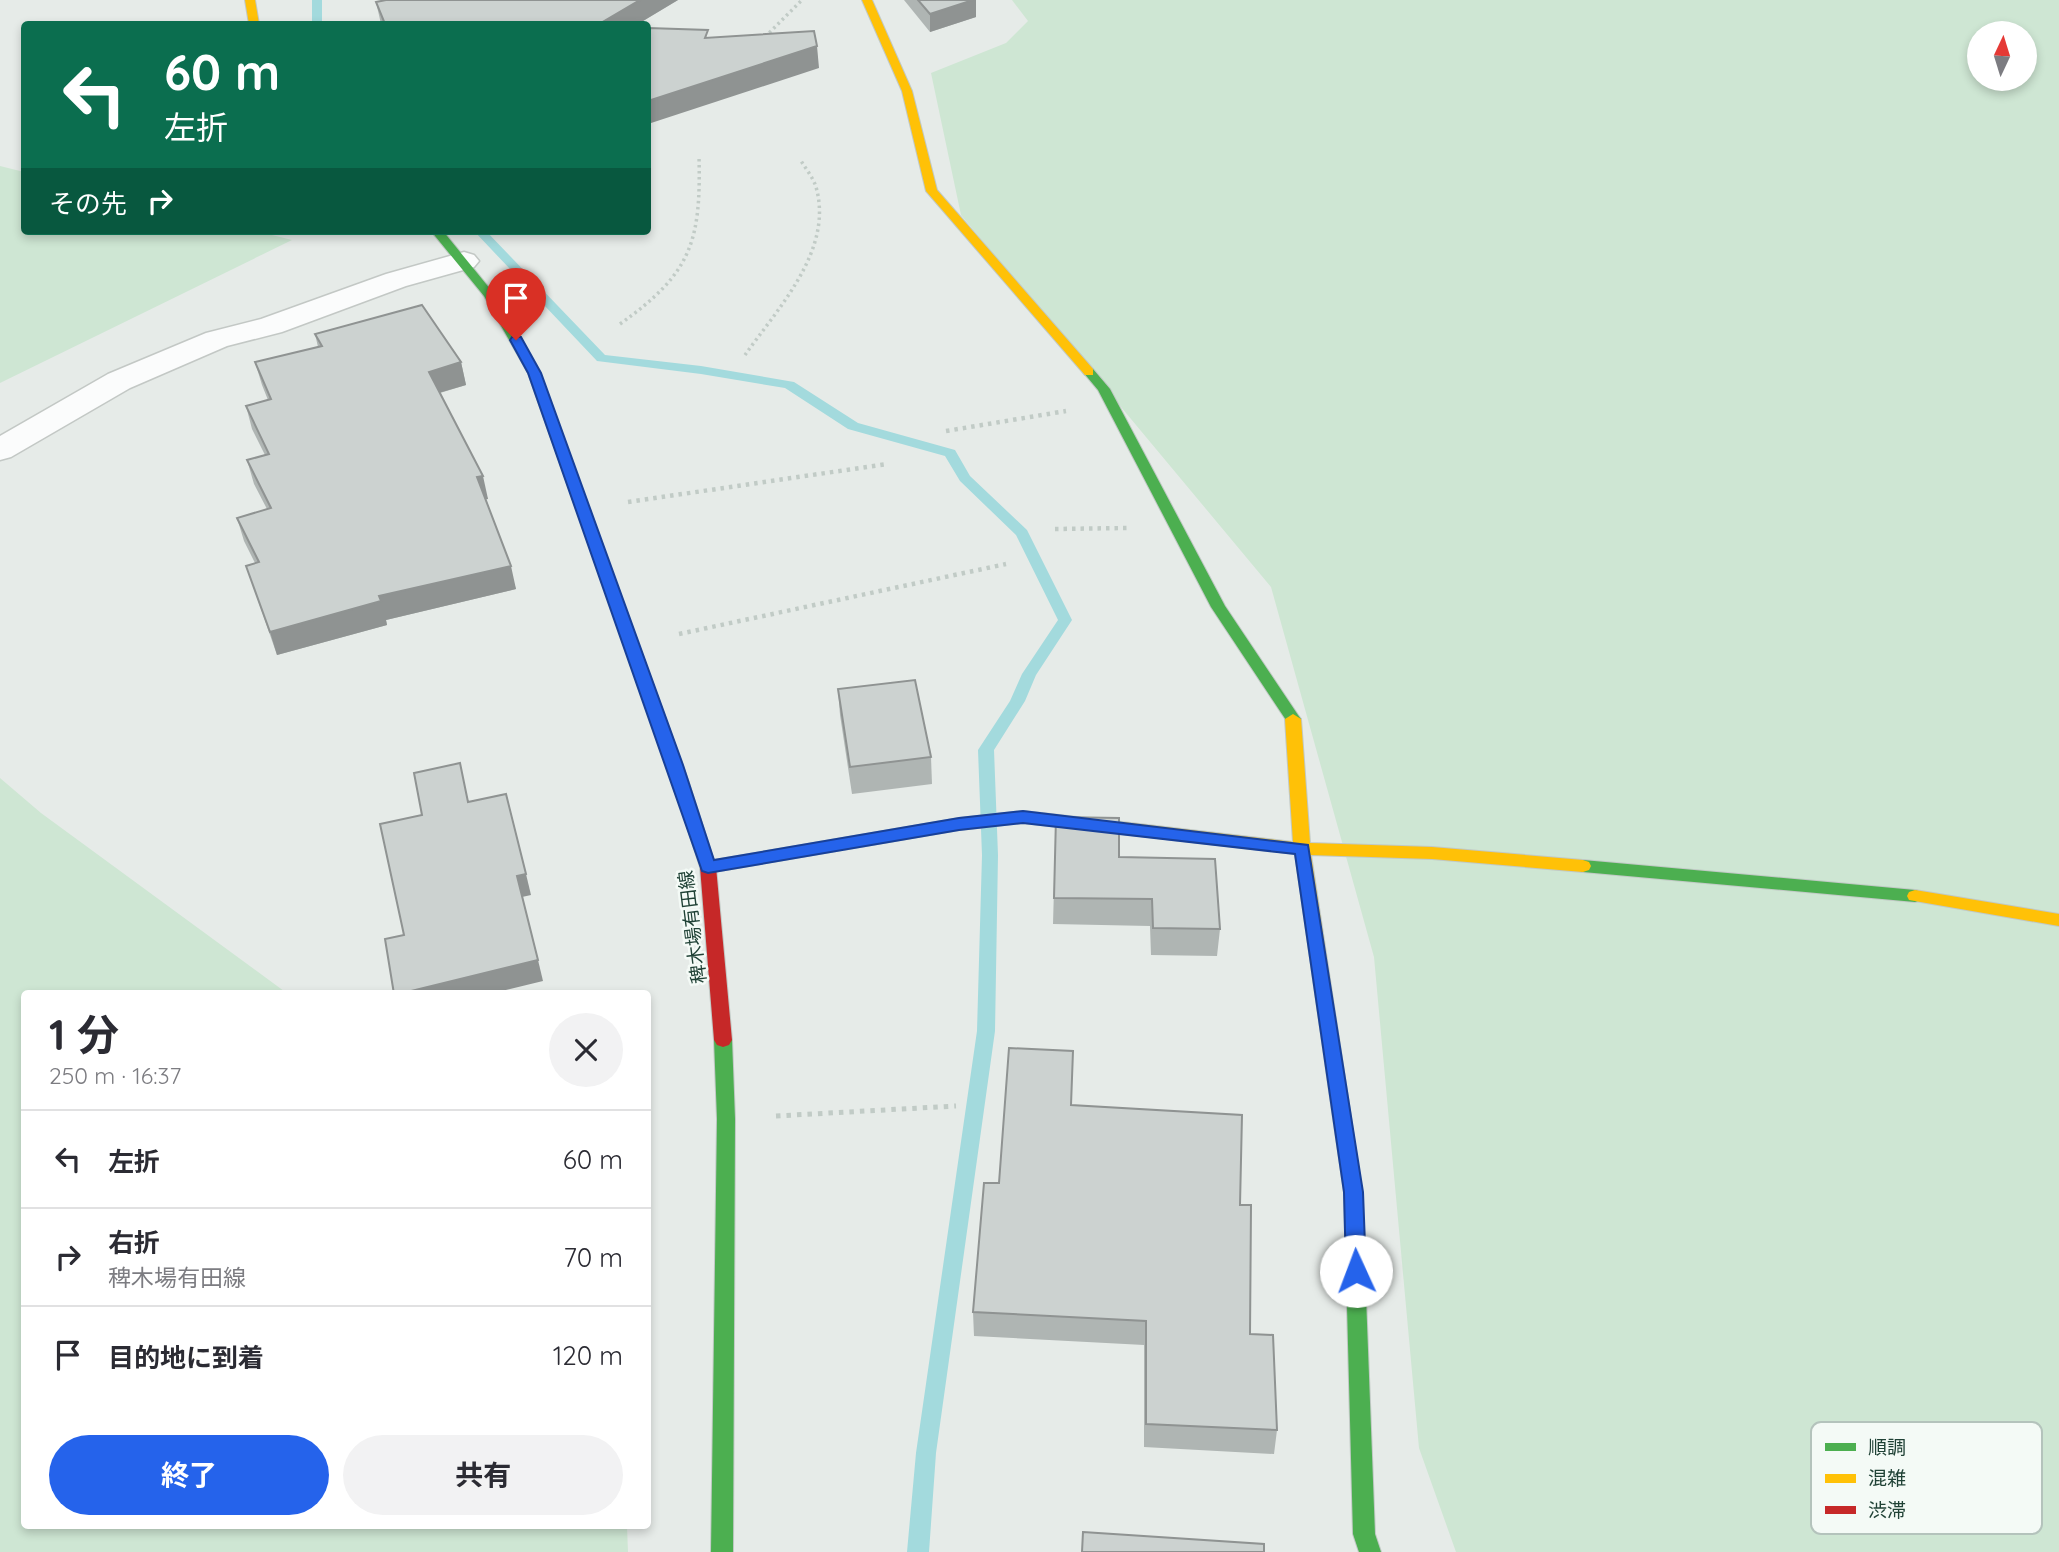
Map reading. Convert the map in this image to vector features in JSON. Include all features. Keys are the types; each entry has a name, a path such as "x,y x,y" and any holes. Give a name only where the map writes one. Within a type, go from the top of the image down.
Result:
{"street":[{"path":"250,0 254,21"},
{"path":"867,0 907,91 932,191 1104,389 1218,607 1295,722 1302,849 1353,1192 1364,1534 1370,1552"},
{"name":"稗木場有田線","path":"441,235 464,261 507,323 534,373 675,765 708,867 721,993 726,1119 722,1552"},
{"path":"0,450 119,381 217,339 271,326 396,280 464,261"},
{"path":"708,867 959,824 1023,817 1302,849 1432,853 1925,897 2059,919"}],"path":[{"path":"763,39 802,0"},
{"path":"620,324 651,302 675,279 698,222 699,156"},
{"path":"745,355 812,255 819,216 816,186 800,159"},
{"path":"946,431 1073,410"},
{"path":"628,503 887,464"},
{"path":"1055,529 1133,528"},
{"path":"679,634 1006,564"},
{"path":"726,1119 956,1106"}],"green space":[{"path":"1012,0 2059,0 2059,1552 1456,1552 1419,1448 1374,957 1271,587 961,215 931,73 1006,43 1028,21"},
{"path":"0,166 21,171 21,235 272,235 292,240 0,383"},
{"path":"0,778 41,813 283,990 21,990 21,1529 627,1529 628,1552 0,1552"}],"building":[{"path":"640,0 604,21 384,21 376,2"},
{"path":"918,0 973,0 930,14"},
{"path":"651,28 708,30 705,38 814,31 817,46 651,100"},
{"path":"422,305 461,362 429,372 483,476 477,477 511,566 379,596 381,601 270,632 246,566 259,562 237,518 271,508 247,460 269,454 246,406 271,399 255,362 322,346 315,334"},
{"path":"915,680 931,757 850,767 838,689"},
{"path":"460,763 468,802 506,794 526,874 517,876 538,960 415,990 393,990 385,939 404,935 380,824 422,815 414,773"},
{"path":"1056,817 1119,818 1119,857 1215,859 1220,929 1153,928 1152,899 1054,898"},
{"path":"1009,1048 1073,1051 1071,1105 1242,1115 1240,1205 1251,1205 1250,1334 1273,1335 1277,1430 1146,1424 1146,1321 973,1312 984,1183 999,1183"},
{"path":"1083,1532 1264,1544 1264,1552 1082,1552"}],"waterway":[{"path":"317,0 317,21"},
{"path":"484,235 601,358 701,370 789,385 853,426 950,453 965,478 1022,533 1065,620 1029,674 1017,701 986,750 990,855 986,1031 926,1453 918,1552"}],"traffic: fast":[{"path":"440,235 489,295 534,373 680,780"},
{"path":"1089,372 1104,389 1218,607 1293,719"},
{"path":"708,867 959,824 1023,817 1122,828"},
{"path":"1583,866 1915,896"},
{"path":"722,1552 726,1119 723,1040"},
{"path":"1341,1111 1353,1192 1364,1534 1370,1552"}],"traffic: slow":[{"path":"250,0 254,21"},
{"path":"867,0 907,91 932,191 1089,372"},
{"path":"1293,719 1302,849 1341,1111"},
{"path":"1122,828 1302,849 1432,853 1583,866"},
{"path":"1915,896 2059,920"}],"traffic: jam":[{"path":"680,780 708,867 723,1040"}],"route":[{"path":"516,340 534,373 675,765 708,867 959,824 1023,817 1302,849 1353,1192 1356,1271"}]}
